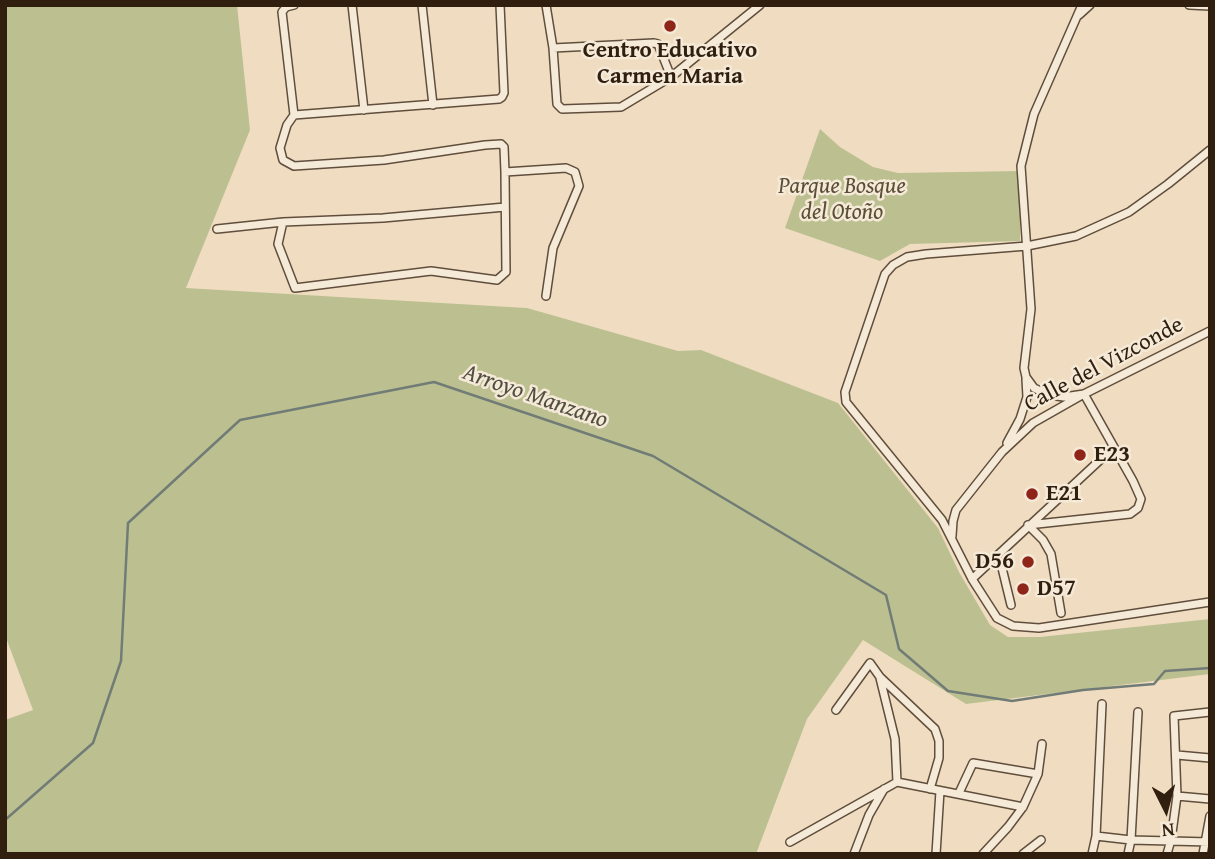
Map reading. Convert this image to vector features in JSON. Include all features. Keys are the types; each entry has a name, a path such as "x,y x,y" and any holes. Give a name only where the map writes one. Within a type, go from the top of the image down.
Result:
{"street":[{"path":"283,222 278,244 295,288 431,271 496,279 506,272 504,147 496,144 384,160 294,166 283,160 280,148 287,125 294,115 282,12 286,7 294,5"},
{"path":"352,5 364,110"},
{"path":"422,5 433,105"},
{"path":"294,115 499,99 504,93 500,5"},
{"path":"546,5 553,48 557,104 562,109 621,107 671,77 760,5"},
{"path":"1002,452 1020,419 1027,397 1024,368 1031,309 1021,166 1034,114 1082,5"},
{"path":"1078,16 1090,5"},
{"path":"1189,5 1210,6"},
{"path":"553,48 654,43 658,44 671,77"},
{"path":"1210,150 1129,212 1076,236 1027,246 907,257 894,265 885,274 845,392 846,402 942,520 972,579 997,618 1013,626 1040,628 1210,602"},
{"path":"505,172 566,168 575,172 579,186 553,248 547,296"},
{"path":"217,229 505,207"},
{"name":"Calle del Vizconde","path":"951,538 956,510 1002,452 1033,423 1057,408 1210,331"},
{"path":"1024,368 1030,384 1041,392 1064,397 1084,394 1141,499 1138,508 1130,514 1028,525"},
{"path":"972,579 1113,448"},
{"path":"936,513 946,514 956,510"},
{"path":"1028,525 1043,540 1051,554 1061,613"},
{"path":"995,558 1002,568 1011,605"},
{"path":"836,710 870,663 880,677 935,729 939,741 939,758 930,789"},
{"path":"880,677 895,739 897,782"},
{"path":"1093,854 1102,704"},
{"path":"1128,854 1138,712"},
{"path":"1167,854 1177,796 1174,716 1210,712"},
{"path":"983,854 1023,807 1038,774 1042,744"},
{"path":"1177,755 1210,758"},
{"path":"958,793 973,763 1038,774"},
{"path":"790,842 897,782 1023,807"},
{"path":"854,854 869,815 884,788"},
{"path":"936,854 940,791"},
{"path":"1177,796 1210,799"},
{"path":"1203,854 1210,816"},
{"path":"1096,836 1131,840 1207,842"},
{"path":"1023,854 1041,840"}],"green space":[{"path":"5,5 237,5 250,130 186,288 527,308 678,351 701,350 838,403 938,528 959,572 990,625 1008,637 1040,637 1210,619 1210,674 966,704 863,640 807,719 756,854 5,854 5,720 33,710 5,635"},
{"name":"Parque Bosque del Otoño","path":"820,129 840,147 873,167 898,173 1020,171 1020,241 910,244 880,261 785,228"}],"waterway":[{"name":"Arroyo Manzano","path":"5,820 93,743 121,661 128,523 240,420 434,382 653,456 886,595 899,649 948,691 1012,701 1083,690 1154,684 1165,671 1210,668"}],"place":[{"name":"Centro Educativo Carmen Maria","path":"670,26"},
{"name":"E23","path":"1080,455"},
{"name":"E21","path":"1032,494"},
{"name":"D56","path":"1028,562"},
{"name":"D57","path":"1023,589"}]}
